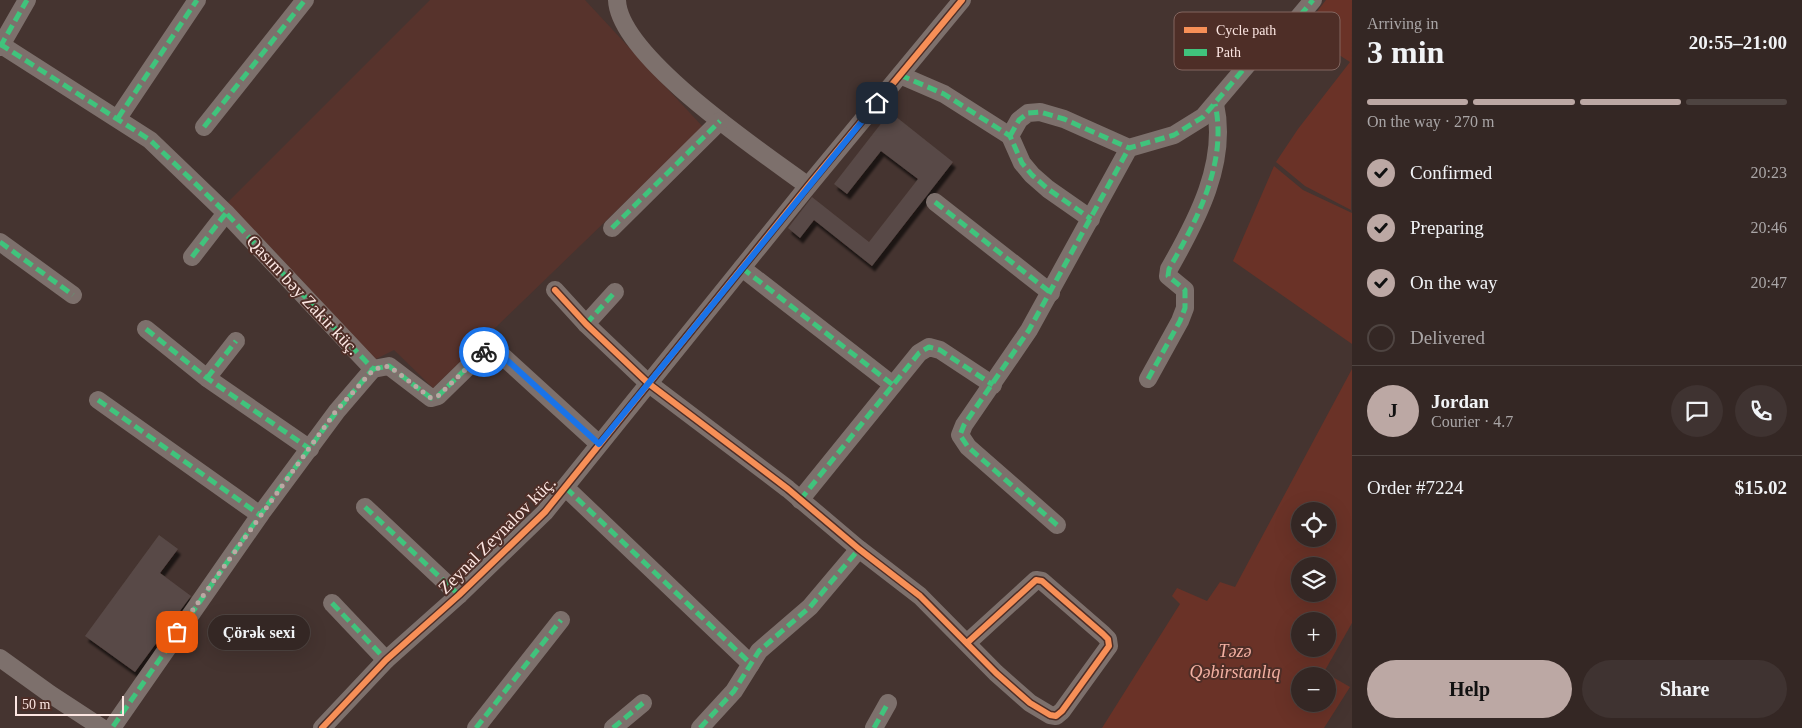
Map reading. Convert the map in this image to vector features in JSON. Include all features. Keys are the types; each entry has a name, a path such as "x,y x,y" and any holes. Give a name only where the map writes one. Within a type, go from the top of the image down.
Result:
{"street":[{"path":"0,45 27,0"},
{"path":"118,118 196,0"},
{"path":"204,127 304,0"},
{"path":"617,0 621,19 632,37 688,94 720,121 808,186"},
{"name":"Zeynal Zeynalov küç.","path":"322,728 386,660 517,540 566,488 648,382 962,0"},
{"path":"1303,12 1313,0"},
{"name":"Qasım bəy Zakir küç.","path":"0,45 118,118 169,157 374,369 336,411 260,515 112,728"},
{"path":"1010,136 1019,120 1028,113 1040,112 1064,119 1129,148 1174,135 1203,117 1243,70"},
{"path":"900,75 944,94 1010,136 1022,163 1032,175 1091,220"},
{"path":"1148,379 1185,308 1185,290 1168,276 1169,269 1194,225 1203,204 1216,157 1218,118 1215,104"},
{"path":"612,228 720,121"},
{"path":"1057,525 968,447 960,435 964,425 993,385 1051,293 1129,148"},
{"path":"935,202 1051,293"},
{"path":"192,257 226,214"},
{"path":"0,242 73,295"},
{"path":"742,268 893,385"},
{"path":"556,290 586,324 648,382 920,596 996,673 1030,703 1050,715 1056,716 1062,711 1109,646 1108,639 1104,634 1042,582 1036,580 968,643"},
{"path":"586,324 615,292"},
{"path":"146,330 207,378 310,449"},
{"path":"207,378 236,341"},
{"path":"800,500 919,353 929,348 940,350 993,385"},
{"path":"374,369 389,366 431,398 438,396 482,353 490,349 497,351 599,444"},
{"path":"98,400 260,515"},
{"path":"566,488 751,664"},
{"path":"366,507 459,595"},
{"path":"700,728 734,691 759,651 810,607 858,549"},
{"path":"332,603 386,660"},
{"path":"476,728 561,620"},
{"path":"0,658 102,728"},
{"path":"613,728 643,703"},
{"path":"874,728 888,703"}],"shaded area":[{"path":"430,0 585,0 703,127 433,388 394,350 374,360 226,204"}],"green space":[{"path":"1326,0 1352,0 1351,210 1305,186 1276,162 1298,129 1350,62 1340,56 1340,12 1317,12"},
{"path":"1274,166 1303,190 1352,213 1352,344 1233,261"},
{"name":"Təzə Qəbirstanlıq","path":"1352,369 1352,623 1336,651 1336,612 1291,612 1291,657 1333,657 1327,667 1291,667 1291,712 1334,712 1324,728 1102,728 1180,604 1172,596 1177,588 1207,601 1220,582 1235,587"},
{"name":"Təzə Qəbirstanlıq","path":"1336,679 1350,687 1336,709"}],"building":[{"path":"890,112 953,162 872,266 814,220 800,238 788,228 812,197 869,242 918,179 881,151 847,194 834,184"},
{"path":"159,535 178,549 160,573 191,596 135,672 85,636"}],"marked path":[{"path":"0,47 27,0"},
{"path":"118,118 197,0"},
{"path":"204,127 305,0"},
{"path":"1303,12 1313,0"},
{"path":"0,44 150,140 226,213 373,369 337,411 260,515 112,728"},
{"path":"1010,136 1019,120 1028,113 1040,112 1064,119 1129,148 1174,135 1203,117 1243,70"},
{"path":"900,75 944,94 1010,136 1022,163 1032,175 1048,189 1091,219"},
{"path":"1148,379 1180,321 1185,308 1185,290 1168,276 1169,269 1190,231 1214,169 1218,126 1215,104"},
{"path":"612,228 720,121"},
{"path":"1057,525 968,447 960,435 964,425 1029,330 1129,148"},
{"path":"935,202 1051,293"},
{"path":"192,257 226,213"},
{"path":"0,242 73,295"},
{"path":"742,268 893,385"},
{"path":"586,324 615,292"},
{"path":"146,329 207,378 310,449"},
{"path":"207,378 236,341"},
{"path":"800,500 919,353 929,347 940,350 993,385"},
{"path":"373,369 389,366 431,398 438,396 482,353 490,349 497,351 599,444"},
{"path":"98,400 260,515"},
{"path":"566,488 751,664"},
{"path":"365,507 459,595"},
{"path":"700,728 734,691 759,651 810,607 859,549"},
{"path":"332,603 386,660"},
{"path":"476,728 561,620"},
{"path":"613,728 643,703"},
{"path":"874,728 888,703"}],"cycle path":[{"path":"322,728 386,660 459,595 545,512 808,186 962,0"},
{"path":"555,290 586,324 648,383 788,489 859,549 920,596 996,673 1030,703 1050,715 1056,716 1062,711 1109,646 1108,639 1103,634 1042,581 1036,580 967,643"}],"way so far":[{"path":"177,632 336,411 374,369 389,366 431,398 438,396 484,352"}],"place":[{"name":"Çörək sexi","path":"177,632"}],"route":[{"path":"484,352 490,349 497,351 599,444 877,103"}]}
